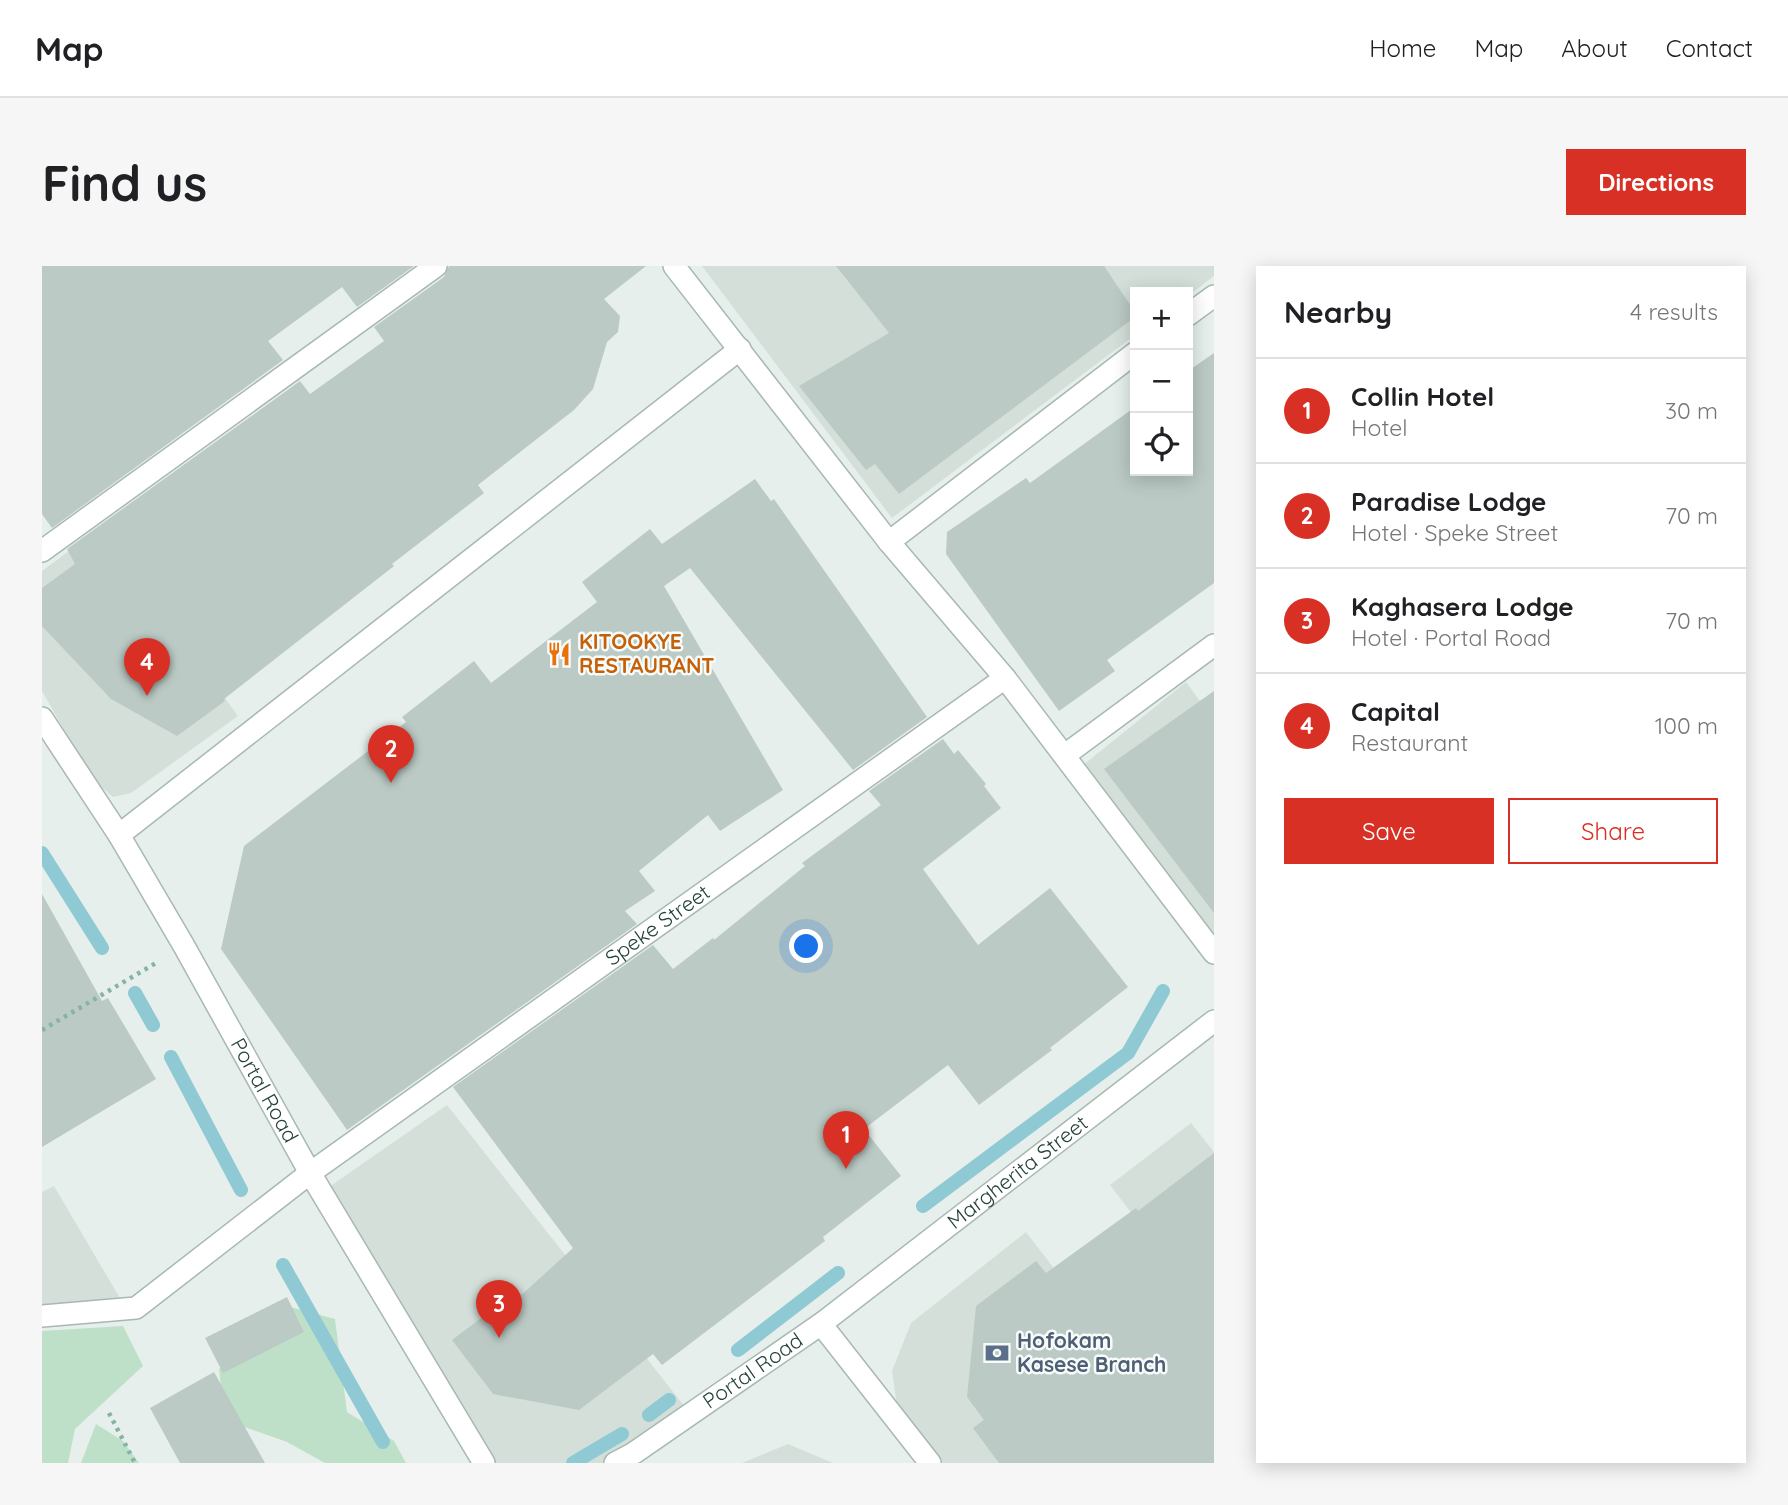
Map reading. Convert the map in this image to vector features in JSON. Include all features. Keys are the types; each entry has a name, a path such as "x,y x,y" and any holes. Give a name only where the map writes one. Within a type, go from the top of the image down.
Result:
{"street":[{"path":"42,551 436,266"},
{"path":"674,266 889,542 1005,678 1214,953"},
{"path":"1193,311 1214,296"},
{"path":"119,835 740,349"},
{"path":"889,542 1130,357"},
{"path":"1065,755 1214,645"},
{"name":"Speke Street","path":"42,1316 136,1308 310,1173 1005,678"},
{"name":"Portal Road","path":"42,718 119,835 310,1173 484,1463"},
{"name":"Margherita Street","path":"821,1324 1214,1021"},
{"path":"821,1324 930,1463"},
{"name":"Portal Road","path":"615,1463 636,1458 821,1324"}],"path":[{"path":"42,1030 184,946"},
{"path":"109,1413 135,1463"}],"shaded area":[{"path":"702,266 1214,266 1214,276 1193,292 1193,287 1130,287 1130,339 892,518"},
{"path":"100,528 238,716 131,793 113,797 92,779 42,691 42,571"},
{"path":"1186,682 1214,720 1214,936 1082,766"},
{"path":"447,1105 689,1412 616,1463 494,1463 329,1187"},
{"path":"1191,1123 1214,1152 1214,1321 1110,1185"},
{"path":"54,1186 121,1300 42,1308 42,1192"},
{"path":"1026,1232 1204,1463 932,1463 900,1427 892,1371 911,1323"},
{"path":"788,1444 833,1463 742,1463"}],"green space":[{"path":"287,1306 335,1319 347,1412 394,1441 406,1463 325,1463 287,1442 236,1424 223,1403 219,1369"},
{"path":"123,1326 143,1366 75,1429 68,1463 42,1463 42,1331"},
{"path":"96,1424 123,1441 139,1463 81,1463"}],"building":[{"path":"42,266 414,266 357,307 342,287 268,341 283,360 52,528 42,514"},
{"path":"449,266 646,266 604,299 620,316 618,332 607,342 593,389 574,410 478,485 484,493 392,564 394,566 177,736 111,699 42,626 42,588 75,564 67,549 300,381 310,394 384,341 374,327 444,277"},
{"path":"836,266 1104,266 1130,305 1130,321 899,494 875,464 866,470 799,386 889,333"},
{"path":"1214,353 1214,583 1107,660 1115,671 1059,711 946,554 947,532 1026,478 1030,483 1130,411 1130,476 1193,476 1193,368"},
{"path":"755,479 771,501 774,499 927,717 853,770 690,568 664,586 783,790 720,831 708,815 639,871 655,891 625,911 637,924 347,1130 221,949 244,846 406,722 402,717 474,661 491,683 597,602 582,582 650,529 662,544"},
{"path":"1214,691 1214,913 1104,769"},
{"path":"943,739 954,754 958,750 986,784 984,786 1001,808 923,869 978,945 1050,888 1128,987 1050,1048 1052,1050 979,1105 948,1065 864,1129 901,1176 823,1237 825,1241 662,1365 653,1354 579,1410 493,1394 452,1340 501,1303 506,1309 573,1248 453,1087 653,945 673,969 713,938 714,940 805,866 802,863 881,805 869,791"},
{"path":"42,894 102,1001 108,998 156,1079 42,1147"},
{"path":"1214,1153 1214,1463 999,1463 973,1428 984,1420 967,1397 976,1306 1036,1261 1046,1273 1136,1208 1138,1211"},
{"path":"287,1297 304,1332 223,1373 205,1338"},
{"path":"214,1372 265,1463 180,1463 150,1408"}],"waterway":[{"path":"42,853 102,948"},
{"path":"923,1206 1128,1053 1163,991"},
{"path":"135,993 153,1025"},
{"path":"171,1057 241,1190"},
{"path":"283,1265 383,1442"},
{"path":"738,1350 838,1273"},
{"path":"649,1415 669,1400"},
{"path":"573,1463 622,1434"}],"place":[{"name":"KITOOKYE RESTAURANT","path":"559,654"},
{"name":"Capital","path":"147,696"},
{"name":"Paradise Lodge","path":"391,783"},
{"name":"Collin Hotel","path":"846,1169"},
{"name":"Kaghasera Lodge","path":"499,1338"},
{"name":"Hofokam Kasese Branch","path":"997,1353"}]}
